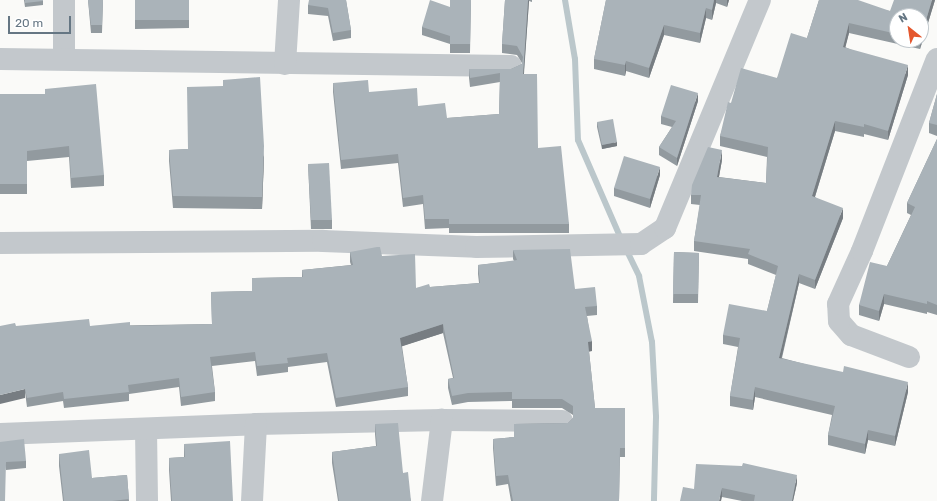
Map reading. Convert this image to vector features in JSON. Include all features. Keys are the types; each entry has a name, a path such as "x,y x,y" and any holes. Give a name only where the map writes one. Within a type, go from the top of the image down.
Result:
{"street":[{"path":"64,0 64,59"},
{"path":"285,64 289,0"},
{"path":"0,243 323,241 476,247 641,244 665,228 760,0"},
{"path":"0,59 511,66"},
{"path":"909,357 851,335 839,322 838,304 862,251 937,59"},
{"path":"432,501 442,420"},
{"path":"0,434 256,424 442,420 562,420"},
{"path":"252,501 256,424"},
{"path":"146,429 147,501"}],"building":[{"path":"25,0 43,0 43,1 25,3"},
{"path":"88,0 103,0 102,25 91,25"},
{"path":"135,0 189,0 189,20 135,20"},
{"path":"309,0 346,0 351,30 333,33 328,8 308,5"},
{"path":"430,0 450,7 450,0 471,0 470,44 450,44 450,36 422,27"},
{"path":"505,0 528,0 523,74 537,74 538,148 561,146 569,224 449,224 449,219 425,219 423,195 403,198 398,154 341,160 333,83 368,80 369,92 417,88 418,106 445,103 447,118 499,114 500,73 470,78 469,69 511,69 522,64 523,57 517,46 502,44"},
{"path":"606,0 714,0 712,10 706,8 700,33 664,25 649,68 626,61 625,65 594,59"},
{"path":"819,0 858,0 889,11 889,32 849,23 843,47 908,65 888,131 864,124 864,127 835,121 812,196 843,208 815,280 799,274 779,358 843,372 844,366 908,382 895,436 868,430 865,444 828,435 835,406 755,387 753,400 730,396 740,338 723,335 729,304 767,311 778,266 748,254 750,249 694,241 701,195 691,195 692,185 708,147 722,150 717,177 766,183 768,147 720,136 728,102 731,103 741,68 777,78 791,33 807,38"},
{"path":"894,0 932,0 929,10 929,8 891,8"},
{"path":"260,77 264,146 262,197 173,196 169,150 188,149 187,87 223,86 223,80"},
{"path":"96,84 104,175 71,178 69,146 27,151 27,184 0,184 0,94 45,94 45,89"},
{"path":"671,85 698,93 677,158 659,147 676,121 661,116"},
{"path":"937,94 937,125 929,123"},
{"path":"613,119 617,142 602,145 597,122"},
{"path":"937,139 937,305 927,301 927,304 884,294 879,311 859,305 870,262 887,266 915,207 907,203"},
{"path":"624,156 660,167 650,199 614,188"},
{"path":"329,163 332,220 311,220 308,164"},
{"path":"380,247 382,256 415,254 416,288 429,284 430,287 480,283 478,265 517,260 513,250 570,249 575,289 595,287 597,306 585,307 592,341 588,342 595,408 625,408 625,448 620,448 619,501 513,501 508,475 496,476 493,439 514,437 514,424 568,423 573,418 573,406 562,399 512,399 512,392 468,393 452,396 448,379 454,378 443,324 400,338 408,387 336,398 327,353 287,358 288,363 257,366 255,352 210,357 215,392 181,397 179,378 128,385 129,392 64,399 63,392 27,398 25,389 0,395 0,326 15,323 16,326 89,319 90,326 130,322 130,326 212,324 211,292 252,291 252,278 303,277 302,270 353,265 350,252"},
{"path":"674,252 699,253 698,294 673,294"},
{"path":"398,423 403,473 408,472 411,501 339,501 332,452 377,446 375,424"},
{"path":"24,439 26,461 6,462 5,501 0,501 0,442"},
{"path":"230,441 233,501 172,501 169,458 185,457 184,444"},
{"path":"89,450 92,478 127,475 129,499 112,501 64,501 59,454"},
{"path":"743,463 797,475 792,501 754,501 755,495 722,488 719,501 680,501 683,487 694,489 696,464 742,466"}],"waterway":[{"path":"565,0 575,59 578,140 622,241"},
{"path":"626,249 639,276 652,342 656,417 654,501"}]}
